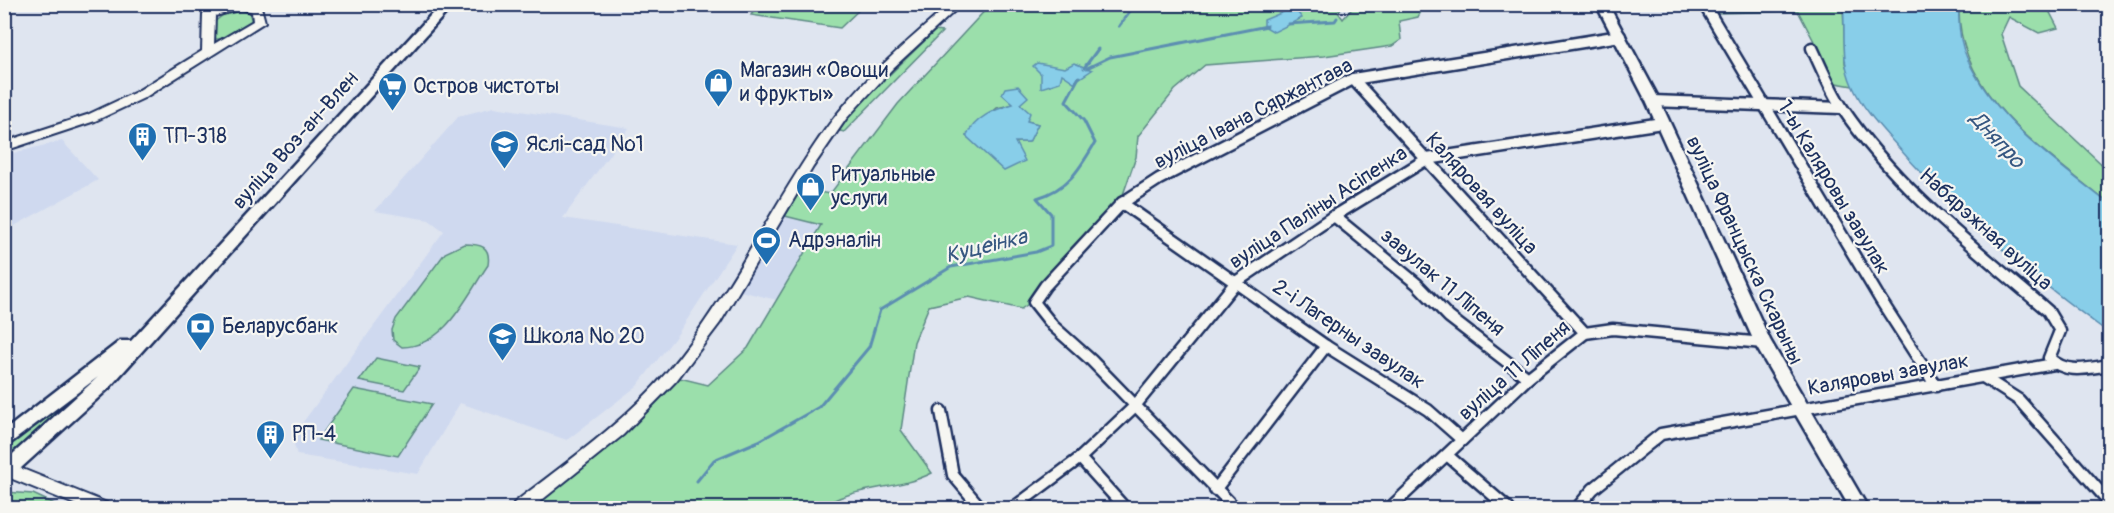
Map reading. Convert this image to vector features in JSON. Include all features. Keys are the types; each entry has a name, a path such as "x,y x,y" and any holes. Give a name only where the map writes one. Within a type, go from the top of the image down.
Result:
{"main road":[{"name":"вуліца Воз-ан-Влен","path":"7,472 102,384 448,4"},
{"name":"вуліца Францыска Скарыны","path":"1602,4 1653,101 1763,343 1859,508"},
{"name":"вуліца Воз-ан-Влен","path":"4,441 85,380 175,306"}],"street":[{"path":"520,508 640,409 669,379 738,283 830,131 859,99 957,4"},
{"name":"1-ы Каляровы завулак","path":"1704,4 1759,99 1767,106 1880,299 1936,386"},
{"path":"4,147 108,110 140,95 208,51 259,22 260,15 252,7 242,5 210,9 208,51"},
{"name":"вуліца Івана Сяржантава","path":"1134,407 1089,358 1039,313 1034,302 1044,286 1122,203 1159,179 1353,79 1620,36"},
{"name":"Набярэжная вуліца","path":"1812,48 1841,108 1871,147 1934,214 2048,311 2060,332 2049,358 2054,364"},
{"name":"Каляровая вуліца","path":"1353,79 1586,333"},
{"path":"1653,101 1841,108"},
{"name":"вуліца Паліны Асіпенка","path":"1013,508 1080,458 1134,407 1236,282 1334,216 1427,159 1662,123"},
{"name":"2-і Лагерны завулак","path":"1122,203 1326,346 1428,410 1462,440"},
{"name":"завулак 11 Ліпеня","path":"1334,216 1417,284 1449,317 1528,378"},
{"name":"вуліца 11 Ліпеня","path":"1390,508 1528,378 1586,333 1612,329 1763,343"},
{"path":"1215,490 1326,346"},
{"path":"2054,364 2066,370 2109,364"},
{"name":"Каляровы завулак","path":"1577,508 1593,489 1661,434 2054,364"},
{"path":"1983,377 2019,400 2109,503"},
{"path":"1134,407 1234,508"},
{"path":"941,411 953,476 981,508"},
{"path":"1447,455 1508,508"},
{"path":"1080,458 1125,508"},
{"path":"7,472 101,508"}],"shaded area":[{"name":"Школа № 20","path":"494,107 629,128 563,218 737,244 677,335 637,386 567,440 460,403 418,474 297,455 292,437 444,231 429,220 375,211 459,116"},
{"path":"62,141 98,180 5,231 5,155"},
{"path":"785,216 821,224 777,300 740,291"}],"green space":[{"path":"757,5 864,5 840,28 751,15"},
{"path":"990,5 1344,5 1338,12 1343,19 1355,5 1424,5 1418,17 1399,21 1401,40 1392,46 1324,56 1205,65 1175,90 1138,136 1136,157 1117,212 1037,298 1021,309 969,297 929,306 914,342 901,430 932,473 904,483 846,495 821,508 533,508 597,457 680,378 708,385 748,348 821,225 785,216 802,187 808,186 806,190 830,194 898,104","holes":["1014,104 1027,121 1038,124 1029,142 1015,142 1019,153 978,145 966,136 997,108"]},
{"path":"1710,5 1843,5 1845,63 1853,86 1836,83 1798,11 1714,13"},
{"path":"1959,5 2046,5 2058,28 2039,33 2009,17 2001,34 2018,86 2109,171 2109,204 2034,142 1989,94 1972,67 1962,38"},
{"path":"236,10 249,12 252,22 222,39 214,39 213,23 223,15"},
{"path":"935,31 942,32 844,132 836,130 861,102"},
{"path":"464,244 484,247 488,254 488,265 463,305 443,329 417,345 402,347 393,340 392,330 396,319 445,253"},
{"path":"376,358 420,367 404,390 359,381"},
{"path":"84,385 89,387 5,458 5,447"},
{"path":"354,389 432,404 398,456 318,440"},
{"path":"5,492 33,494 63,508 5,508"}],"water":[{"name":"Дняпро","path":"1843,5 1959,5 1960,32 1964,52 1993,101 2029,139 2109,204 2109,333 2025,269 1972,223 1885,133 1861,102 1848,75"},
{"path":"1288,10 1298,13 1302,18 1274,32 1264,26 1264,20"},
{"path":"1037,63 1065,68 1074,63 1092,70 1074,82 1062,74 1060,82 1041,88 1041,74 1033,66"},
{"path":"1018,86 1028,97 1020,104 1030,113 1027,121 1038,124 1029,142 1015,142 1025,161 1004,171 966,136 970,129 986,115 1013,104 1002,94 1005,88"}],"waterway":[{"path":"1119,26 1135,4"},
{"path":"1288,24 1335,21 1337,18"},
{"path":"1087,68 1110,57 1267,26"},
{"name":"Куцеінка","path":"1084,68 1098,49"},
{"name":"Куцеінка","path":"697,481 714,460 759,441 819,407 869,347 880,310 951,267 1036,252 1051,246 1051,214 1037,198 1065,184 1084,162 1095,143 1084,121 1066,101 1079,77"}],"place":[{"name":"Магазин «Овощи и фрукты»","path":"719,108"},
{"name":"Остров чистоты","path":"392,112"},
{"name":"ТП-318","path":"142,162"},
{"name":"Яслі-сад №1","path":"505,170"},
{"name":"Ритуальные услуги","path":"810,212"},
{"name":"Адрэналін","path":"767,266"},
{"name":"Беларусбанк","path":"201,352"},
{"name":"Школа № 20","path":"503,362"},
{"name":"РП-4","path":"271,460"}]}
